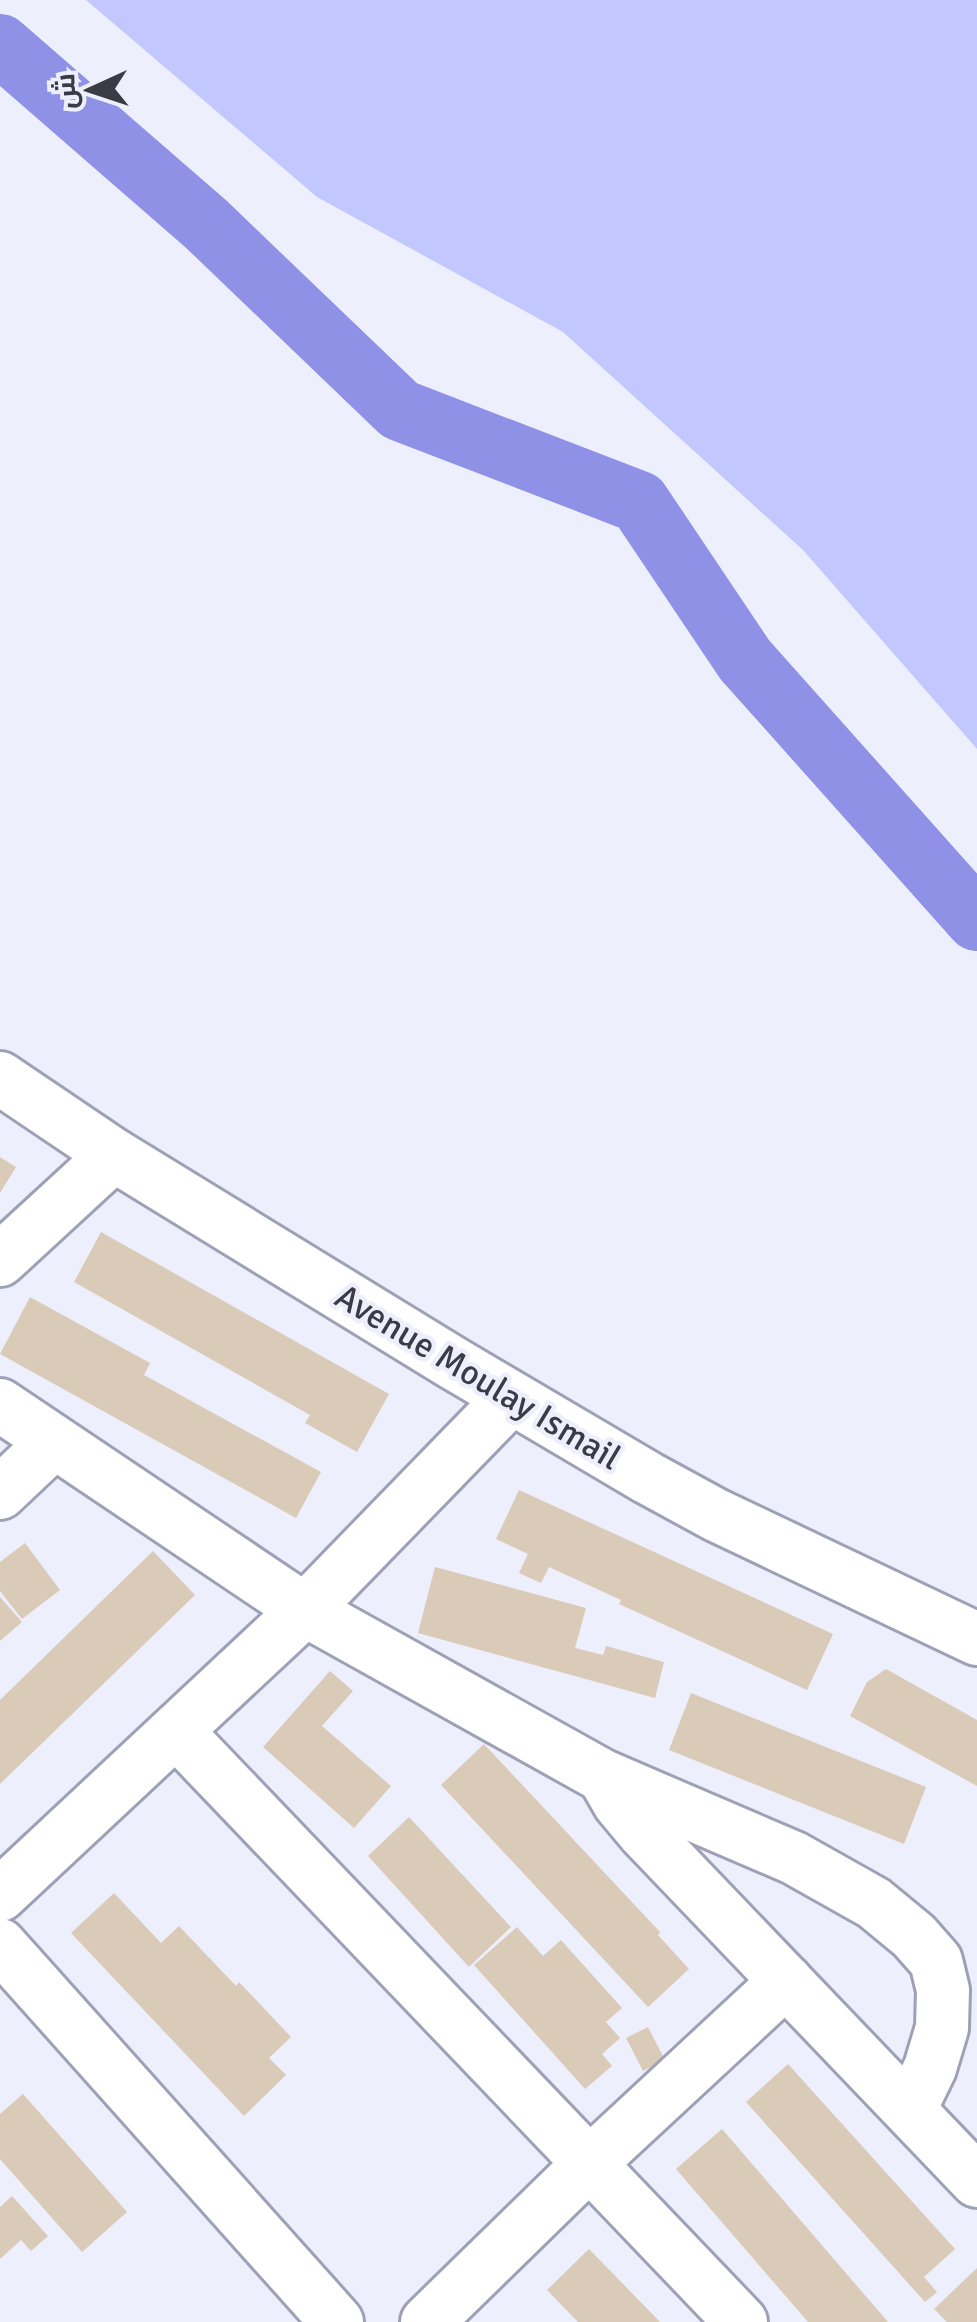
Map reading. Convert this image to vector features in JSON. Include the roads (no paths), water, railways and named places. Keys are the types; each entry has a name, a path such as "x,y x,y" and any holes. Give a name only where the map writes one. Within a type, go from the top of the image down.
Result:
{"street":[{"name":"Avenue Moulay Ismail","path":"0,1078 114,1155 648,1478 716,1515 977,1639"},
{"path":"0,1260 114,1155"},
{"path":"0,1894 305,1610 512,1398"},
{"path":"0,1406 305,1610 603,1776 794,1858 874,1902 936,1961 943,1990 942,2028 930,2068 910,2108"},
{"path":"0,1494 54,1442"},
{"path":"176,1731 741,2322"},
{"path":"603,1776 631,1818 977,2181"},
{"path":"0,1944 336,2322"},
{"path":"427,2322 786,1980"}],"waterway":[{"path":"0,45 206,224 400,410 639,502 745,660 977,920"}]}
